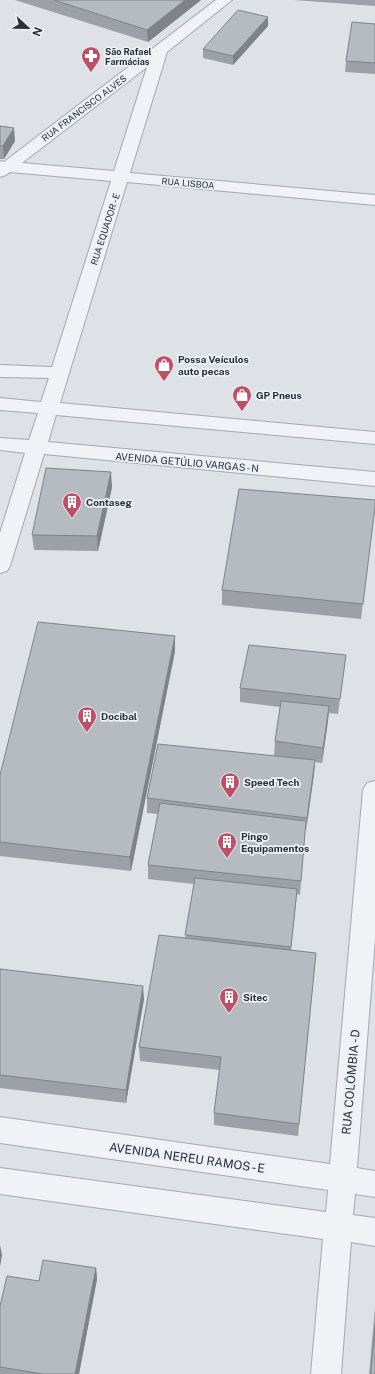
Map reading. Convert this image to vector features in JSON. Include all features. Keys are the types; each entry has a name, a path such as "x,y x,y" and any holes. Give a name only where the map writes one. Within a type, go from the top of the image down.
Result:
{"street":[{"name":"RUA FRANCISCO ALVES","path":"2,168 225,0"},
{"path":"191,8 207,13"},
{"name":"RUA EQUADOR - E","path":"0,566 48,408 122,177 160,49"},
{"name":"RUA LISBOA","path":"2,168 122,177 375,200"},
{"path":"0,371 59,373"},
{"path":"0,404 375,438"},
{"name":"AVENIDA GETÚLIO VARGAS - N","path":"0,444 375,479"},
{"name":"RUA COLÔMBIA - D","path":"326,1374 375,790"},
{"name":"AVENIDA NEREU RAMOS - E","path":"0,1130 375,1184"},
{"path":"0,1181 375,1232"}],"building":[{"path":"54,0 185,0 147,30"},
{"path":"238,10 268,17 233,56 203,49"},
{"path":"352,22 375,24 375,63 346,61"},
{"path":"0,126 14,128 3,146 0,146"},
{"name":"Contaseg","path":"46,468 111,472 97,536 32,535"},
{"path":"239,489 375,500 363,604 222,590"},
{"name":"Docibal","path":"38,622 175,636 130,857 0,842 0,775"},
{"path":"249,645 346,655 340,699 240,688"},
{"path":"281,701 329,706 323,748 275,741"},
{"name":"Speed Tech","path":"158,744 315,760 307,818 147,798"},
{"name":"Pingo Equipamentos","path":"160,803 306,821 301,881 148,865"},
{"path":"195,878 297,889 291,947 185,935"},
{"name":"Sitec","path":"159,935 316,953 299,1124 214,1113 221,1057 139,1047"},
{"path":"0,969 143,986 126,1090 0,1075"},
{"path":"43,1260 96,1268 75,1374 43,1374 0,1367 0,1306 7,1276 39,1281"},
{"path":"375,1325 375,1374 371,1374"}],"place":[{"name":"São Rafael Farmácias","path":"91,73"},
{"name":"Possa Veículos auto pecas","path":"164,382"},
{"name":"GP Pneus","path":"242,412"},
{"name":"Contaseg","path":"72,519"},
{"name":"Docibal","path":"87,733"},
{"name":"Speed Tech","path":"230,799"},
{"name":"Pingo Equipamentos","path":"227,859"},
{"name":"Sitec","path":"229,1014"}]}
